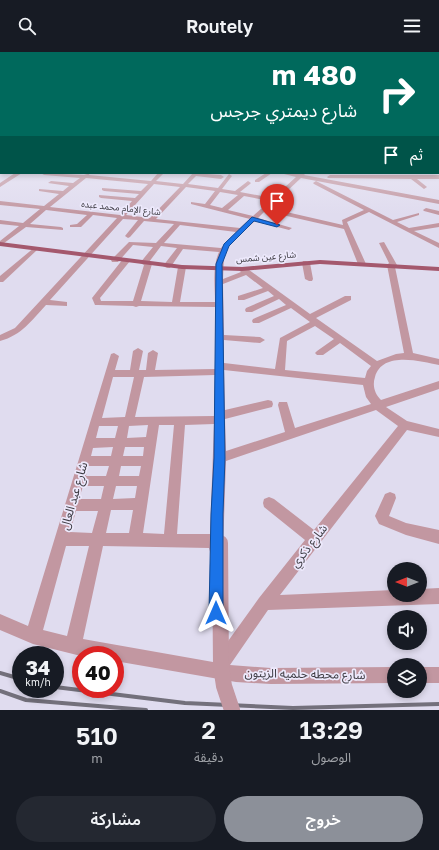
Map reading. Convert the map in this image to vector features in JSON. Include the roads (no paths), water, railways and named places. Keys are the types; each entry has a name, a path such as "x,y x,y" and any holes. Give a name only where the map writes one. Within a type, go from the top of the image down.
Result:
{"main road":[{"name":"شارع عين شمس","path":"0,244 146,264 244,271 306,263 392,265 439,269"}],"street":[{"path":"0,185 17,174"},
{"path":"69,174 219,189 274,200"},
{"path":"118,179 123,174"},
{"path":"0,338 13,334 160,174"},
{"path":"151,220 196,174 221,177"},
{"path":"257,181 268,174"},
{"path":"289,174 439,202"},
{"path":"0,244 88,175"},
{"path":"216,670 220,458 219,269 220,257 223,250 240,230 301,176 389,175 439,177"},
{"path":"206,206 229,176"},
{"path":"301,176 322,185 439,246"},
{"path":"412,177 424,187"},
{"path":"429,177 439,184"},
{"path":"322,185 329,181"},
{"path":"51,183 74,185"},
{"path":"224,210 248,183"},
{"path":"104,189 144,193"},
{"path":"41,190 65,193"},
{"path":"101,196 137,200"},
{"path":"20,206 29,199"},
{"path":"193,203 289,228"},
{"name":"شارع الإمام محمد عبده","path":"0,204 240,230"},
{"path":"264,208 346,225"},
{"path":"362,264 346,225 347,219 371,211 384,209"},
{"path":"426,210 439,213"},
{"path":"72,226 79,226 91,214"},
{"path":"392,222 416,217 436,226"},
{"path":"128,236 142,219"},
{"path":"0,222 61,229"},
{"path":"136,304 146,264 158,245 178,224"},
{"path":"408,230 436,226"},
{"path":"167,266 181,247 190,238"},
{"path":"115,260 133,243 200,247 223,250"},
{"path":"382,243 392,265 409,356"},
{"path":"0,280 35,249"},
{"path":"126,261 98,296 96,301 102,304 219,305"},
{"path":"306,263 309,279"},
{"path":"175,305 182,267"},
{"path":"219,283 244,271 376,364"},
{"path":"241,298 269,288"},
{"path":"248,310 280,296"},
{"path":"280,372 282,341 284,338 348,298"},
{"path":"43,302 64,304"},
{"path":"256,321 292,305"},
{"path":"219,337 260,340"},
{"path":"320,353 340,339"},
{"path":"138,351 141,373"},
{"path":"73,646 115,461 141,373 153,353"},
{"name":"شارع عبد العال","path":"33,636 114,356"},
{"path":"439,362 420,356 390,358 376,364 369,376 368,382 373,398 386,412 405,425 422,431 439,433"},
{"path":"109,374 219,369 280,372 368,382"},
{"path":"220,458 439,385"},
{"path":"96,422 180,421 219,418 268,404"},
{"path":"283,405 291,434"},
{"path":"135,540 154,421"},
{"path":"170,540 180,421"},
{"name":"شارع ذكري","path":"216,670 264,603 405,425"},
{"path":"90,443 151,442"},
{"path":"84,461 148,461"},
{"path":"79,481 144,481"},
{"path":"390,498 382,516 384,520 406,529 439,537"},
{"path":"269,503 315,539"},
{"path":"72,505 141,504"},
{"path":"62,539 218,542"},
{"path":"218,542 221,666 224,686 232,710"},
{"path":"264,603 439,596"},
{"name":"شارع محطه حلميه الزيتون","path":"0,622 33,636 73,646"},
{"name":"شارع محطه حلميه الزيتون","path":"124,655 236,674 271,676 387,675"},
{"path":"427,675 439,675"}],"railway":[{"path":"0,673 12,676"},
{"path":"64,688 185,703 293,708 439,704"},
{"path":"0,691 26,700 146,710"}]}
